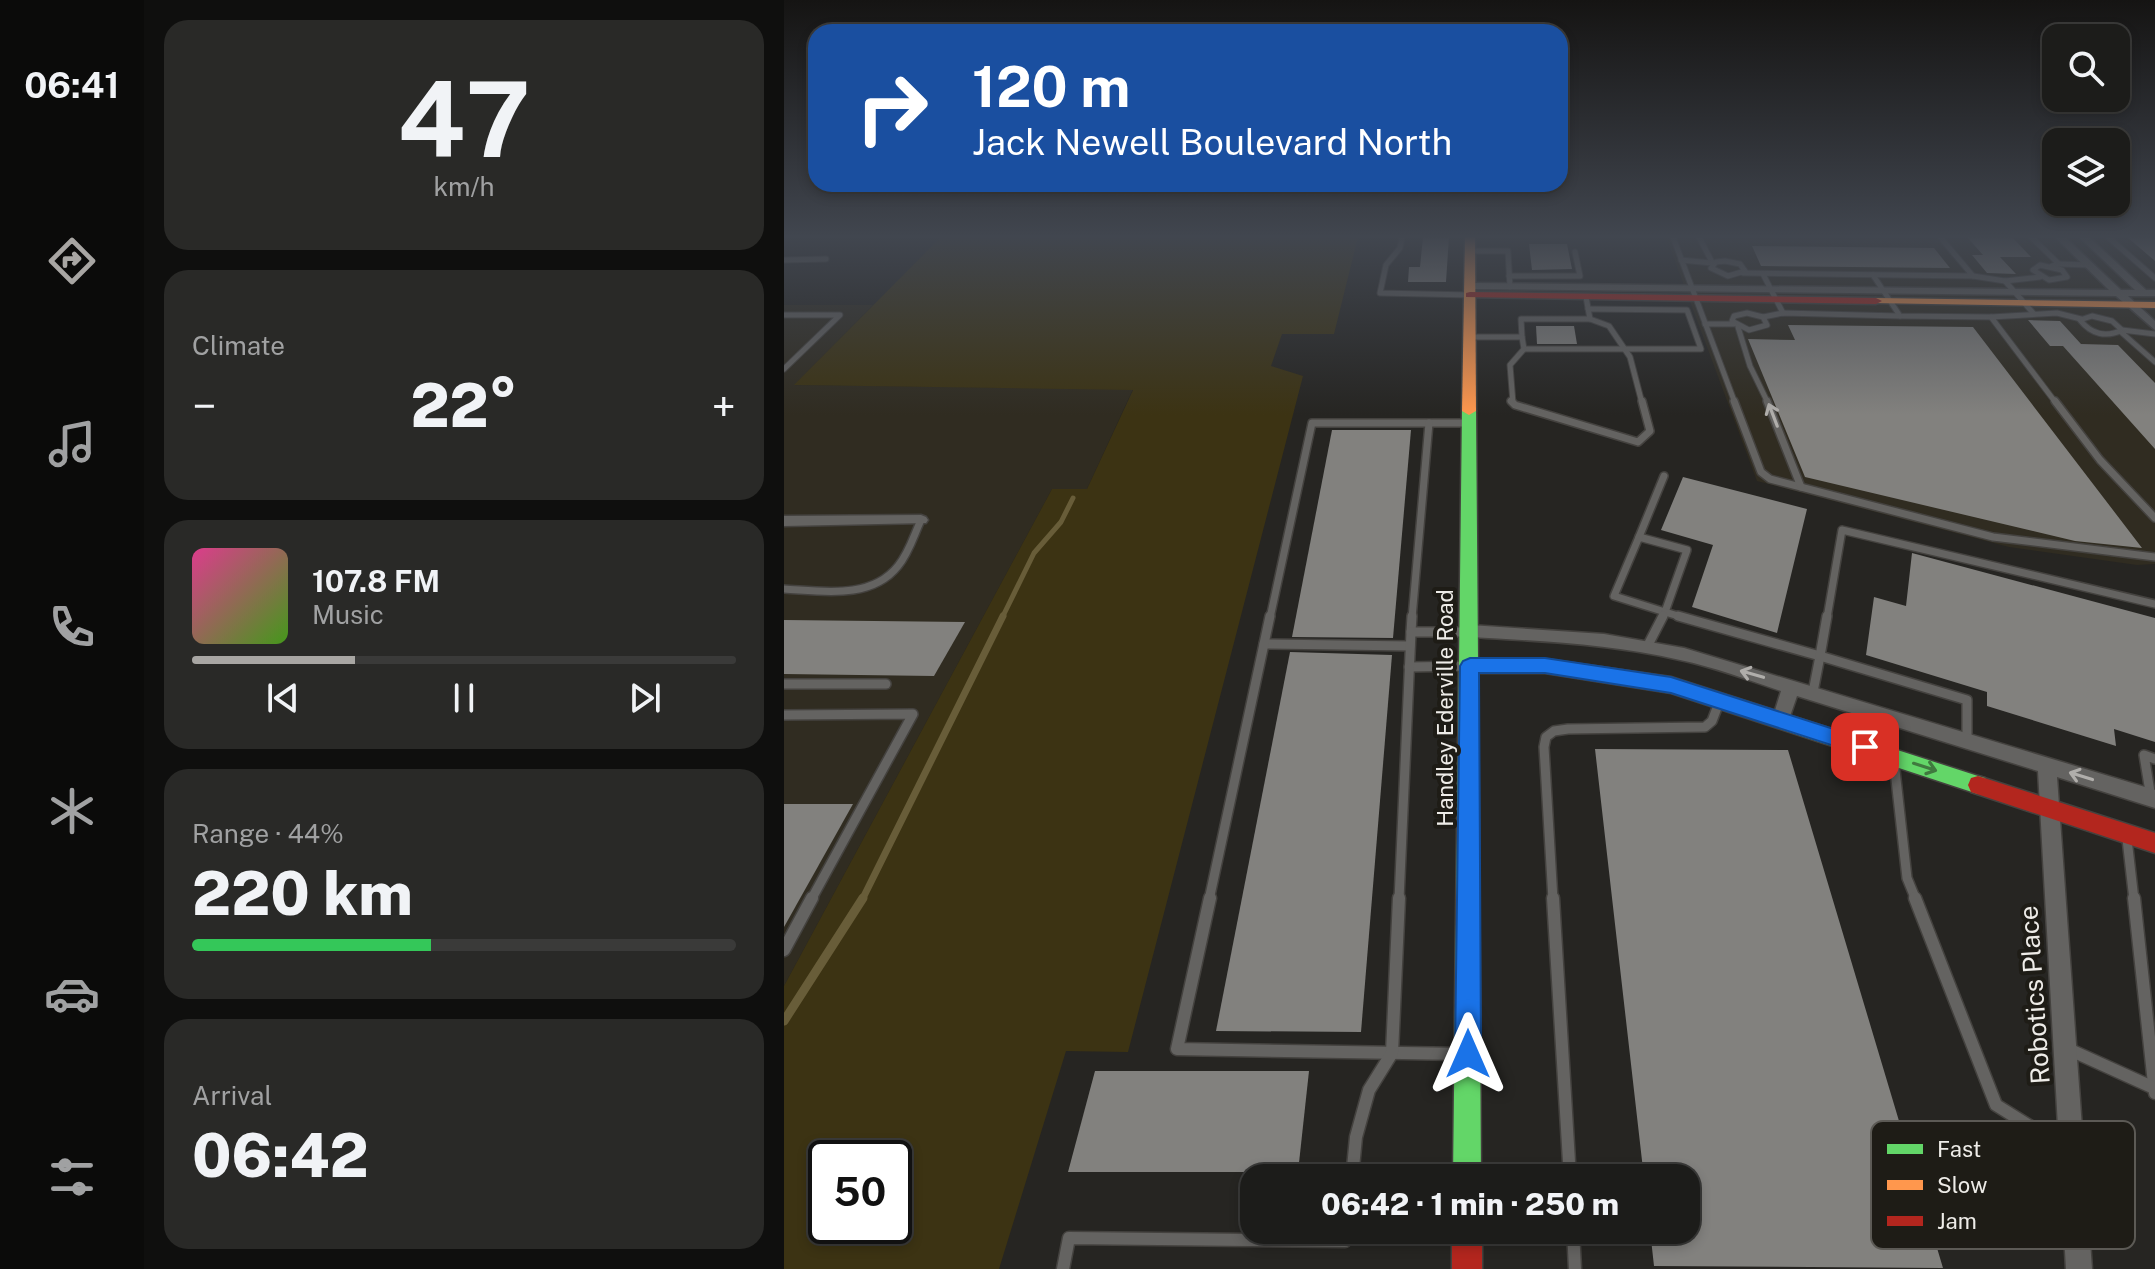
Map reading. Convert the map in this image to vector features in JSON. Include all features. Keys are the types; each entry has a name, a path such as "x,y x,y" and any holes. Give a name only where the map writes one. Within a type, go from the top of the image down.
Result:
{"street":[{"name":"Handley Ederville Road","path":"1467,1164 1470,296"},
{"path":"1727,296 1777,301 2025,303 2143,298 2155,327"},
{"path":"784,521 921,520"},
{"path":"1470,631 1580,635 1648,645 1791,685 2153,798"},
{"path":"1470,666 1545,666 1610,673 1671,685 2155,843"},
{"path":"1781,720 1791,685"},
{"name":"Robotics Place","path":"2047,765 2070,1121"},
{"path":"1467,1244 1467,1269"},
{"name":"Robotics Place","path":"2078,1249 2079,1269"}],"lane":[{"path":"1585,296 1590,319"},
{"path":"1524,349 1521,319 1590,319 1609,326 1626,349 1650,431 1638,442 1515,405 1511,400 1510,365 1524,349 1626,349 1701,349 1687,310 1608,296"},
{"path":"1695,296 1761,472 1770,479 1993,537 2155,557"},
{"path":"1763,317 1777,301 1775,296"},
{"path":"1887,296 1891,302 1991,317 2025,303"},
{"path":"2019,296 2025,303 2081,319 2092,316 2106,318 2118,324 2121,331 2155,362"},
{"path":"1705,324 1736,325 1762,329 1768,322 1763,317 1742,313 1732,318 1736,325 1750,366 1759,380 1801,487"},
{"path":"784,315 840,315 784,369"},
{"path":"1991,317 2100,460 2155,518"},
{"path":"2081,319 2082,326 2092,332 2155,334"},
{"path":"1470,337 1522,337"},
{"path":"1468,1054 1177,1049 1312,423 1470,423"},
{"path":"1353,1164 1356,1137 1369,1090 1392,1053 1410,646 1429,423"},
{"path":"1664,476 1614,596 1967,700 1967,741"},
{"path":"784,589 860,590 882,582 898,566 921,520"},
{"path":"1813,692 1842,530 2155,604"},
{"path":"1638,537 1687,550 1665,612 1648,645"},
{"path":"1411,632 1470,631"},
{"path":"1264,644 1410,646"},
{"path":"1409,667 1470,666"},
{"path":"784,684 886,684"},
{"path":"1569,1164 1546,737 1554,731 1568,729 1705,727 1712,721 1720,700"},
{"path":"784,715 913,714 784,950"},
{"path":"2153,798 2144,755 2155,759"},
{"path":"1893,757 1907,878 1996,1105 2022,1121"},
{"path":"2127,834 2155,1090"},
{"path":"2065,1047 2155,1090"},
{"path":"1063,1269 1069,1238 1240,1240"},
{"path":"1574,1244 1575,1269"}],"shaded area":[{"path":"882,296 1343,296 1334,334 1282,334 1271,366 1303,376 1128,1052 1066,1051 999,1269 784,1269 784,986 1052,489 1087,489 1133,390 794,385"},
{"path":"1688,296 2155,296 2155,564 2137,565 2009,547 1757,481"},
{"path":"784,305 873,305 795,385 1133,389 1087,489 1052,489 784,986"}],"building":[{"path":"2028,320 2060,321 2081,344 2118,345 2155,383 2155,449 2063,346 2050,346"},
{"path":"1788,325 1973,327 2142,548 2075,541 1805,477 1748,339 1795,340"},
{"path":"1536,326 1574,326 1577,344 1537,344"},
{"path":"1332,430 1411,430 1393,638 1292,637"},
{"path":"1683,477 1807,509 1777,633 1692,607 1713,545 1661,530"},
{"path":"1912,553 2155,618 2155,742 2114,729 2116,746 1987,706 1987,692 1866,655 1874,597 1906,606"},
{"path":"784,620 965,622 934,676 784,674"},
{"path":"1290,652 1392,655 1361,1032 1216,1031"},
{"path":"1595,749 1788,750 1899,1121 1871,1121 1871,1249 1937,1249 1943,1268 1654,1266 1652,1244 1700,1244 1700,1164 1642,1164"},
{"path":"784,804 853,804 784,927"},
{"path":"1095,1071 1309,1071 1299,1164 1240,1164 1240,1172 1068,1172"}],"waterway":[{"path":"1002,618 1034,553 1061,522 1073,498"},
{"path":"863,898 1003,616"},
{"path":"784,1021 863,898"}],"traffic: fast":[{"path":"1467,1164 1469,411"},
{"path":"1470,666 1545,666 1671,685 1978,785"}],"traffic: slow":[{"path":"1469,411 1470,296"},
{"path":"1876,301 2155,305"}],"traffic: jam":[{"path":"1553,296 1876,301"},
{"path":"1978,785 2155,843"},
{"path":"1467,1244 1467,1269"}],"route":[{"path":"1468,1054 1470,666 1545,666 1610,673 1671,685 1865,747"}]}
